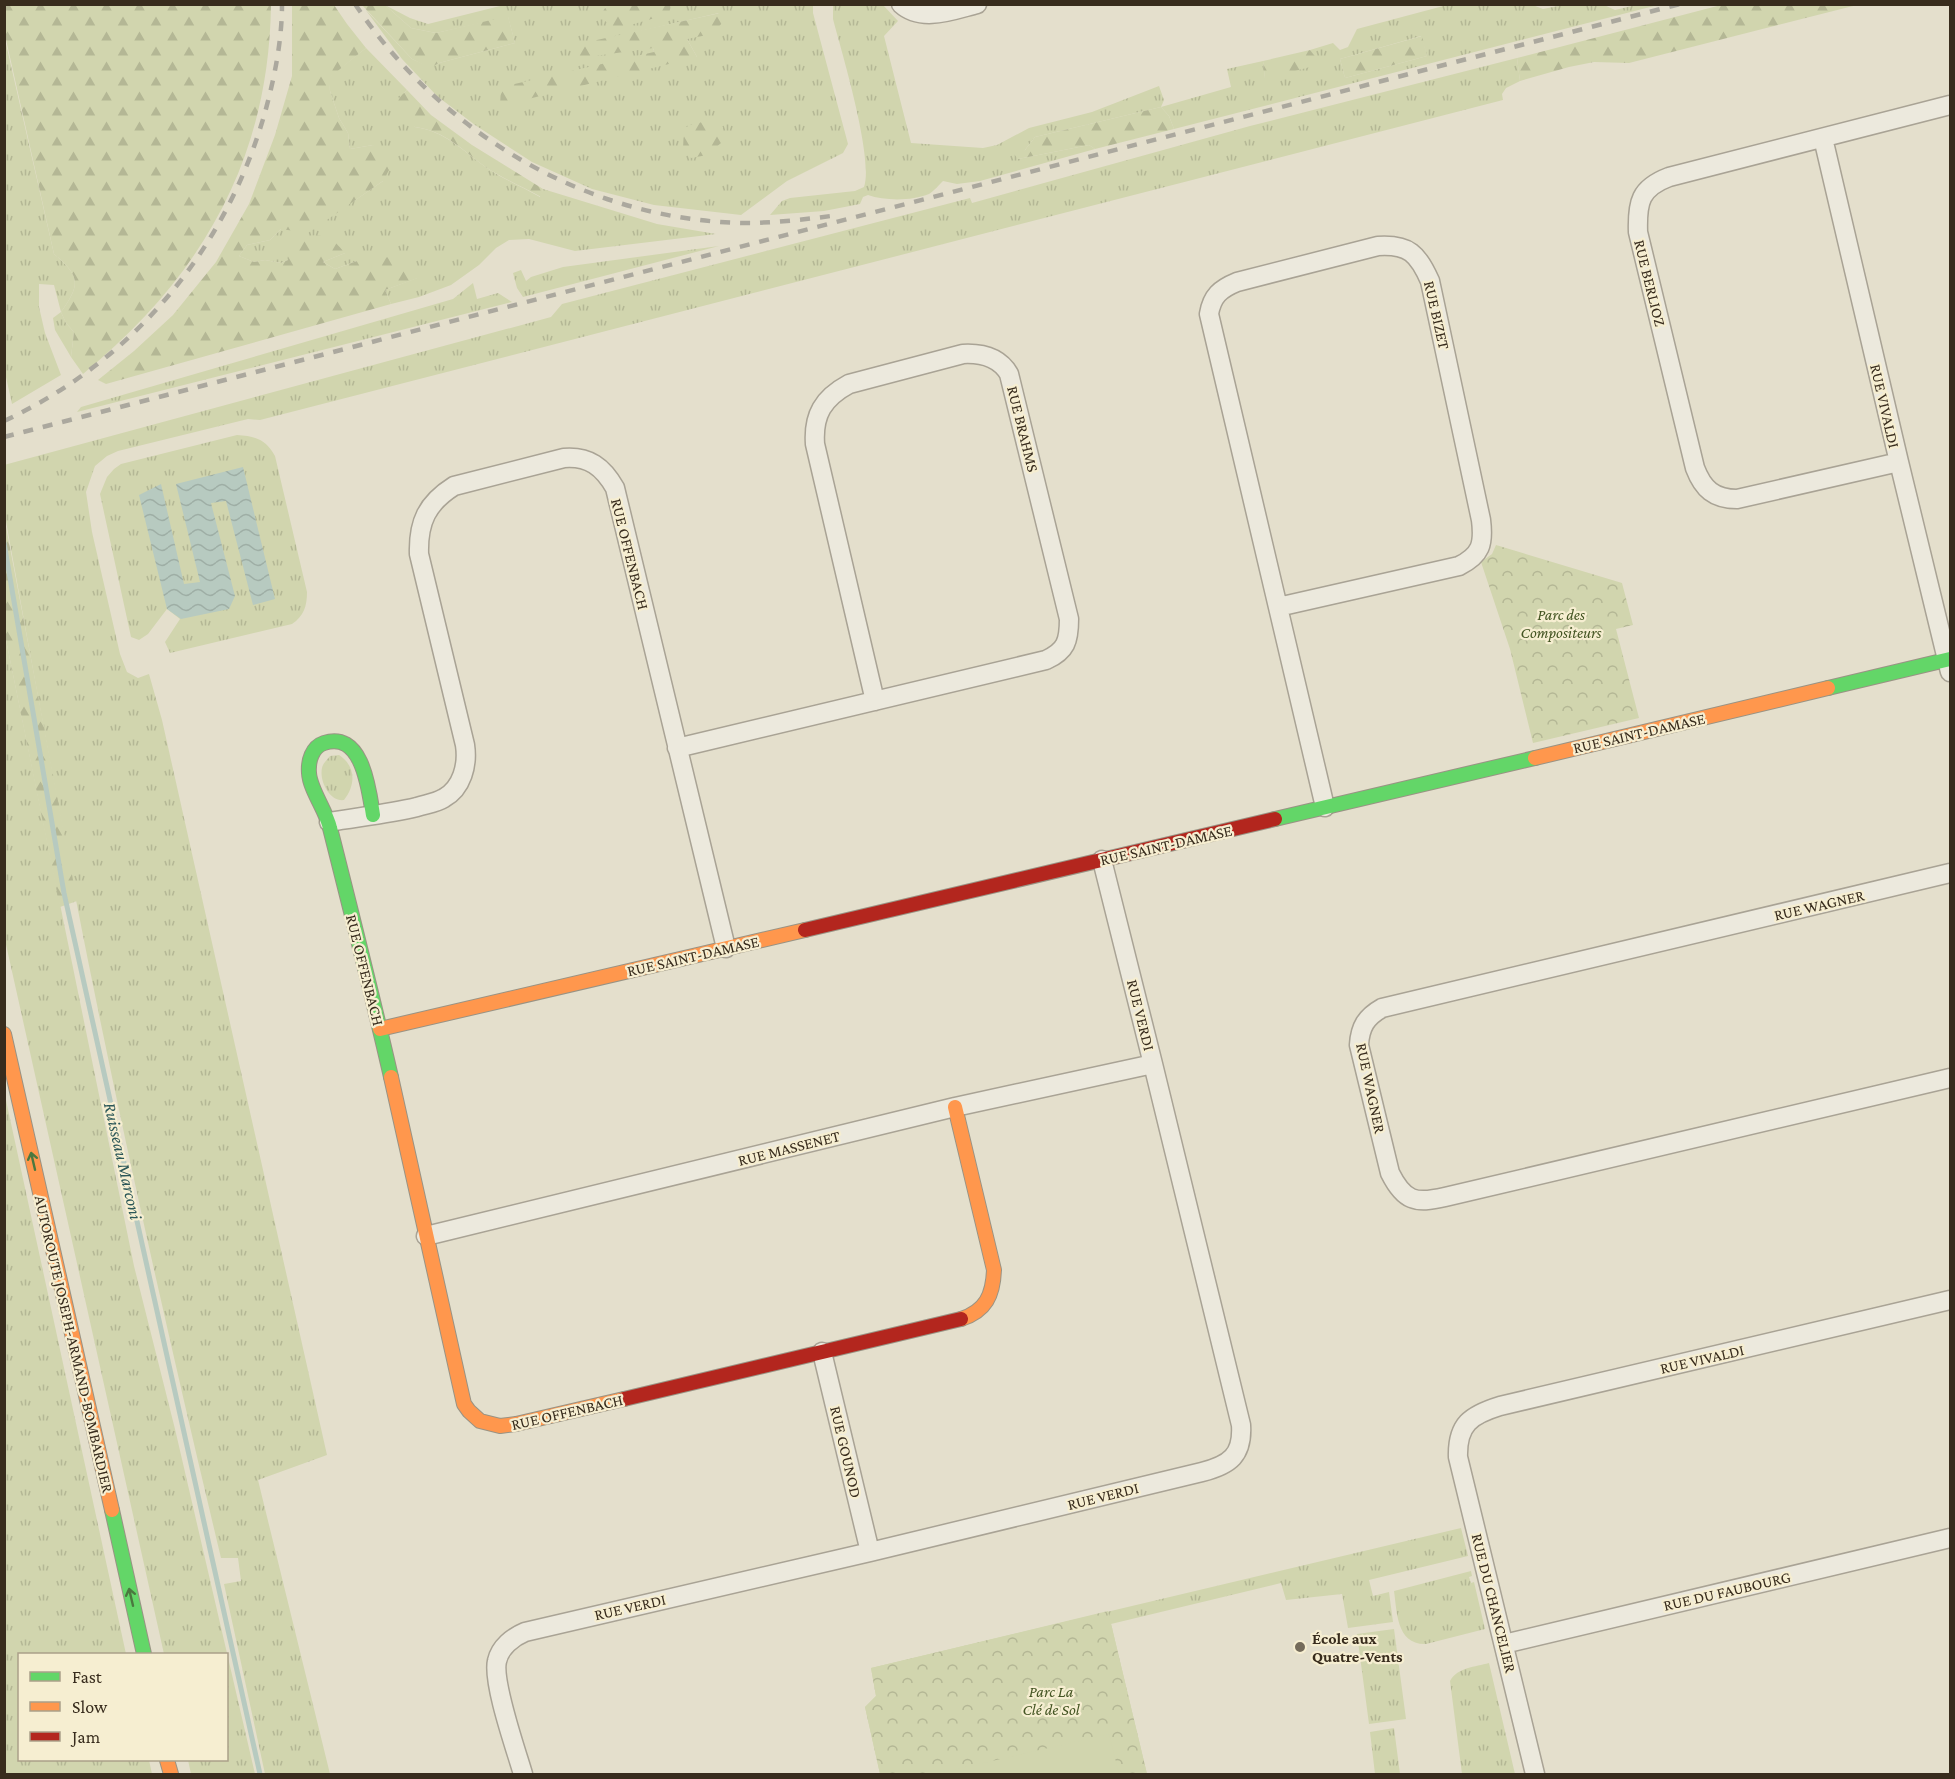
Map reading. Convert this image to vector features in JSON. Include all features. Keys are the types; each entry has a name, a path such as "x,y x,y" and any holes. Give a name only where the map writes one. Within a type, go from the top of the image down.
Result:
{"main road":[{"name":"RUE SAINT-DAMASE","path":"380,1029 1950,663"},
{"name":"RUE OFFENBACH","path":"373,815 365,771 350,746 342,742 330,741 316,747 310,756 309,776 329,822 380,1029 464,1404 471,1415 478,1420 494,1426 516,1424 976,1314 990,1298 994,1286 994,1270 955,1107"},
{"name":"AUTOROUTE JOSEPH-ARMAND-BOMBARDIER","path":"4,1034 144,1653"}],"street":[{"path":"901,4 915,12 936,14 976,4"},
{"name":"RUE BERLIOZ","path":"1899,462 1737,499 1715,496 1706,489 1695,468 1638,232 1639,205 1642,195 1650,186 1660,181 1950,105"},
{"name":"RUE VIVALDI","path":"1822,138 1899,462 1950,663"},
{"name":"RUE BIZET","path":"1278,607 1459,566 1479,551 1483,532 1481,520 1430,281 1410,250 1399,246 1378,246 1237,282 1218,292 1209,314 1325,807"},
{"name":"RUE BRAHMS","path":"677,748 875,701 1046,660 1056,655 1065,646 1069,634 1069,619 1009,374 1004,365 978,353 963,354 849,384 836,391 817,416 814,444 875,701"},
{"name":"RUE OFFENBACH","path":"329,822 395,812 437,802 446,798 454,790 465,769 467,756 465,745 419,554 420,527 433,503 454,486 564,458 576,457 595,464 603,470 615,488 726,948"},
{"name":"RUE VERDI","path":"523,1774 503,1707 496,1671 496,1661 500,1651 517,1635 534,1629 870,1552 1216,1468 1225,1465 1239,1449 1242,1439 1241,1425 1102,860"},
{"name":"RUE WAGNER","path":"1950,873 1382,1008 1365,1021 1361,1028 1359,1045 1390,1173 1396,1186 1411,1200 1420,1201 1438,1199 1950,1078"},
{"name":"RUE MASSENET","path":"426,1236 955,1107 1153,1064"},
{"name":"RUE VIVALDI","path":"1461,1431 1476,1415 1500,1406 1950,1300"},
{"name":"RUE GOUNOD","path":"822,1352 870,1552"},
{"name":"RUE DU CHANCELIER","path":"1461,1431 1458,1457 1535,1774"},
{"name":"RUE DU FAUBOURG","path":"1504,1644 1950,1538"}],"green space":[{"path":"1530,4 1543,9 1563,5 1602,4 1615,10 1636,5 1658,5 1174,129 1169,116 1161,107 1231,87 1227,69 1263,61 1265,78 1317,61 1310,50 1333,43 1340,50 1348,47 1357,29 1447,5","holes":["1421,36 1427,56 1345,78 1340,59"]},
{"path":"1725,4 1857,5 1629,63 1594,62 1520,81 1517,58"},
{"path":"4,5 271,5 267,61 257,114 242,164 220,211 194,255 162,297 125,337 83,374 71,357 74,332 66,323 61,312 72,294 75,281 69,268 54,254 5,35"},
{"path":"292,5 334,5 366,48 329,78 330,91 339,118 348,133 350,149 373,145 383,153 389,170 383,181 308,233 281,229 270,240 247,245 239,256 254,262 265,260 281,263 288,260 285,246 301,238 319,236 331,239 345,253 323,262 335,269 357,261 389,257 418,278 385,290 391,304 106,384 98,380 173,315 216,262 249,204 275,135 292,76"},
{"path":"362,5 385,5 411,28 436,33 508,16 515,43 439,63 430,68 412,59"},
{"path":"385,5 428,24 504,5 607,5 603,11 668,14 671,5 813,5 813,13 848,144 843,153 787,181 741,215 654,205 592,189 532,162 475,125 437,96 402,59 365,9 412,59 430,67 515,43 508,17 436,33 411,28","holes":["719,13 687,39 697,57 654,53 653,48 575,46"]},
{"path":"607,5 671,5 669,14 616,29 605,21 603,11"},
{"path":"833,5 883,5 898,21 884,36 911,143 983,148 997,145 1029,128 1092,112 1159,86 1164,100 1161,107 1035,137 1018,159 1089,145 1095,149 980,181 957,184 943,181 929,194 915,198 890,199 868,195 863,197 860,204 824,211 770,215 782,201 790,198 855,191 864,187 865,154 833,19"},
{"path":"720,13 723,22 712,34 687,39 697,57 500,106 501,87 654,52 653,48 580,58 574,45"},
{"path":"4,35 54,254 69,268 75,281 72,294 61,312 54,285 39,284 39,307 45,333 61,375 12,404 4,368"},
{"path":"1422,36 1427,56 1345,78 1340,59"},
{"path":"366,48 407,90 404,93 415,127 445,137 506,179 540,197 543,189 657,224 716,234 575,251 529,239 509,240 451,285 391,304 385,290 417,278 357,261 335,269 323,262 345,253 288,260 281,263 265,260 254,262 239,256 247,245 270,240 281,229 354,201 383,181 373,145 350,149 348,133 339,118 328,78"},
{"path":"1310,50 1321,64 1265,79 1263,61"},
{"path":"1517,58 1520,81 1506,88 1502,94 1503,100 260,420 248,419 118,451 107,456 95,466 86,492 92,532 120,654 127,672 138,678 149,674 162,720 327,1455 258,1480 330,1774 265,1774 224,1584 241,1581 238,1558 221,1558 127,1147 76,900 5,516 4,465 551,317 562,304 970,198 972,203 1250,126"},
{"path":"407,90 431,115 472,145 543,189 541,197 487,168 445,137 415,127 401,112 396,101"},
{"path":"1161,107 1169,116 1174,129 1095,149 1089,145 1018,159 1014,154 1025,150 1035,137"},
{"path":"714,121 723,127 721,143 707,155 691,158 683,149 684,128 695,123"},
{"path":"719,246 523,297 517,288 513,273 521,270 526,281 531,277 563,267"},
{"path":"473,283 477,299 498,293 512,302 77,412 81,407 453,299"},
{"path":"61,312 66,323 74,332 71,357 55,330 53,318"},
{"path":"237,435 260,440 275,456 307,592 302,614 292,624 170,653 165,642 180,619 167,609 148,634 139,640 131,637 100,494 107,477 121,464"},
{"path":"4,516 77,901 60,907 5,635"},
{"name":"Parc des Compositeurs","path":"1496,545 1622,583 1633,625 1616,629 1639,718 1533,743 1510,649 1481,562 1492,554"},
{"path":"5,635 134,1266 175,1429 227,1653 164,1653 5,940"},
{"path":"339,755 349,765 352,776 351,788 344,800 334,798 322,779 323,765 330,756"},
{"path":"4,1091 126,1653 18,1653 18,1761 149,1761 152,1774 5,1774"},
{"name":"Parc La Clé de Sol","path":"1461,1528 1468,1556 1369,1580 1373,1596 1389,1592 1393,1622 1348,1628 1342,1594 1286,1600 1281,1583 1111,1624 1147,1774 880,1774 865,1707 876,1696 871,1668"},
{"path":"1471,1571 1472,1576 1469,1577 1471,1583 1474,1582 1485,1629 1426,1644 1416,1643 1403,1633 1394,1591"},
{"name":"Parc La Clé de Sol","path":"1108,1611 1147,1774 880,1774 865,1707 876,1696 871,1668"},
{"path":"1394,1629 1406,1719 1369,1724 1357,1634"},
{"path":"228,1658 255,1774 191,1774 188,1761 228,1761"},
{"path":"1489,1663 1515,1774 1462,1774 1450,1681 1462,1670"},
{"path":"1394,1728 1400,1774 1375,1774 1370,1732"},
{"path":"1109,1734 1119,1774 935,1774"}],"water":[{"path":"243,467 275,599 253,605 226,501 211,503 235,596 229,609 181,619 167,609 139,495 161,484 184,584 200,582 176,484"}],"waterway":[{"name":"Ruisseau Marconi","path":"4,543 64,893 260,1774"}],"railway":[{"path":"4,421 51,396 93,367 132,334 167,297 198,256 225,213 247,166 264,116 277,61 282,4"},
{"path":"355,4 391,51 431,94 477,131 527,163 580,189 636,208 694,219 753,223 838,215"},
{"path":"4,437 1680,4"}],"traffic: fast":[{"path":"1828,688 1950,659"},
{"path":"373,815 366,778 356,754 348,745 337,741 324,743 316,748 310,759 310,780 330,828 391,1077"},
{"path":"1275,819 1535,758"},
{"path":"112,1510 144,1653"}],"traffic: slow":[{"path":"1535,758 1828,688"},
{"path":"380,1029 805,930"},
{"path":"4,1034 112,1510"},
{"path":"391,1077 464,1404 469,1411 480,1421 500,1426 624,1399"},
{"path":"955,1107 994,1270 990,1294 982,1307 970,1316 961,1319"},
{"path":"167,1761 171,1774"}],"traffic: jam":[{"path":"805,930 1275,819"},
{"path":"624,1399 961,1319"}],"place":[{"name":"École aux Quatre-Vents","path":"1300,1647"}]}
